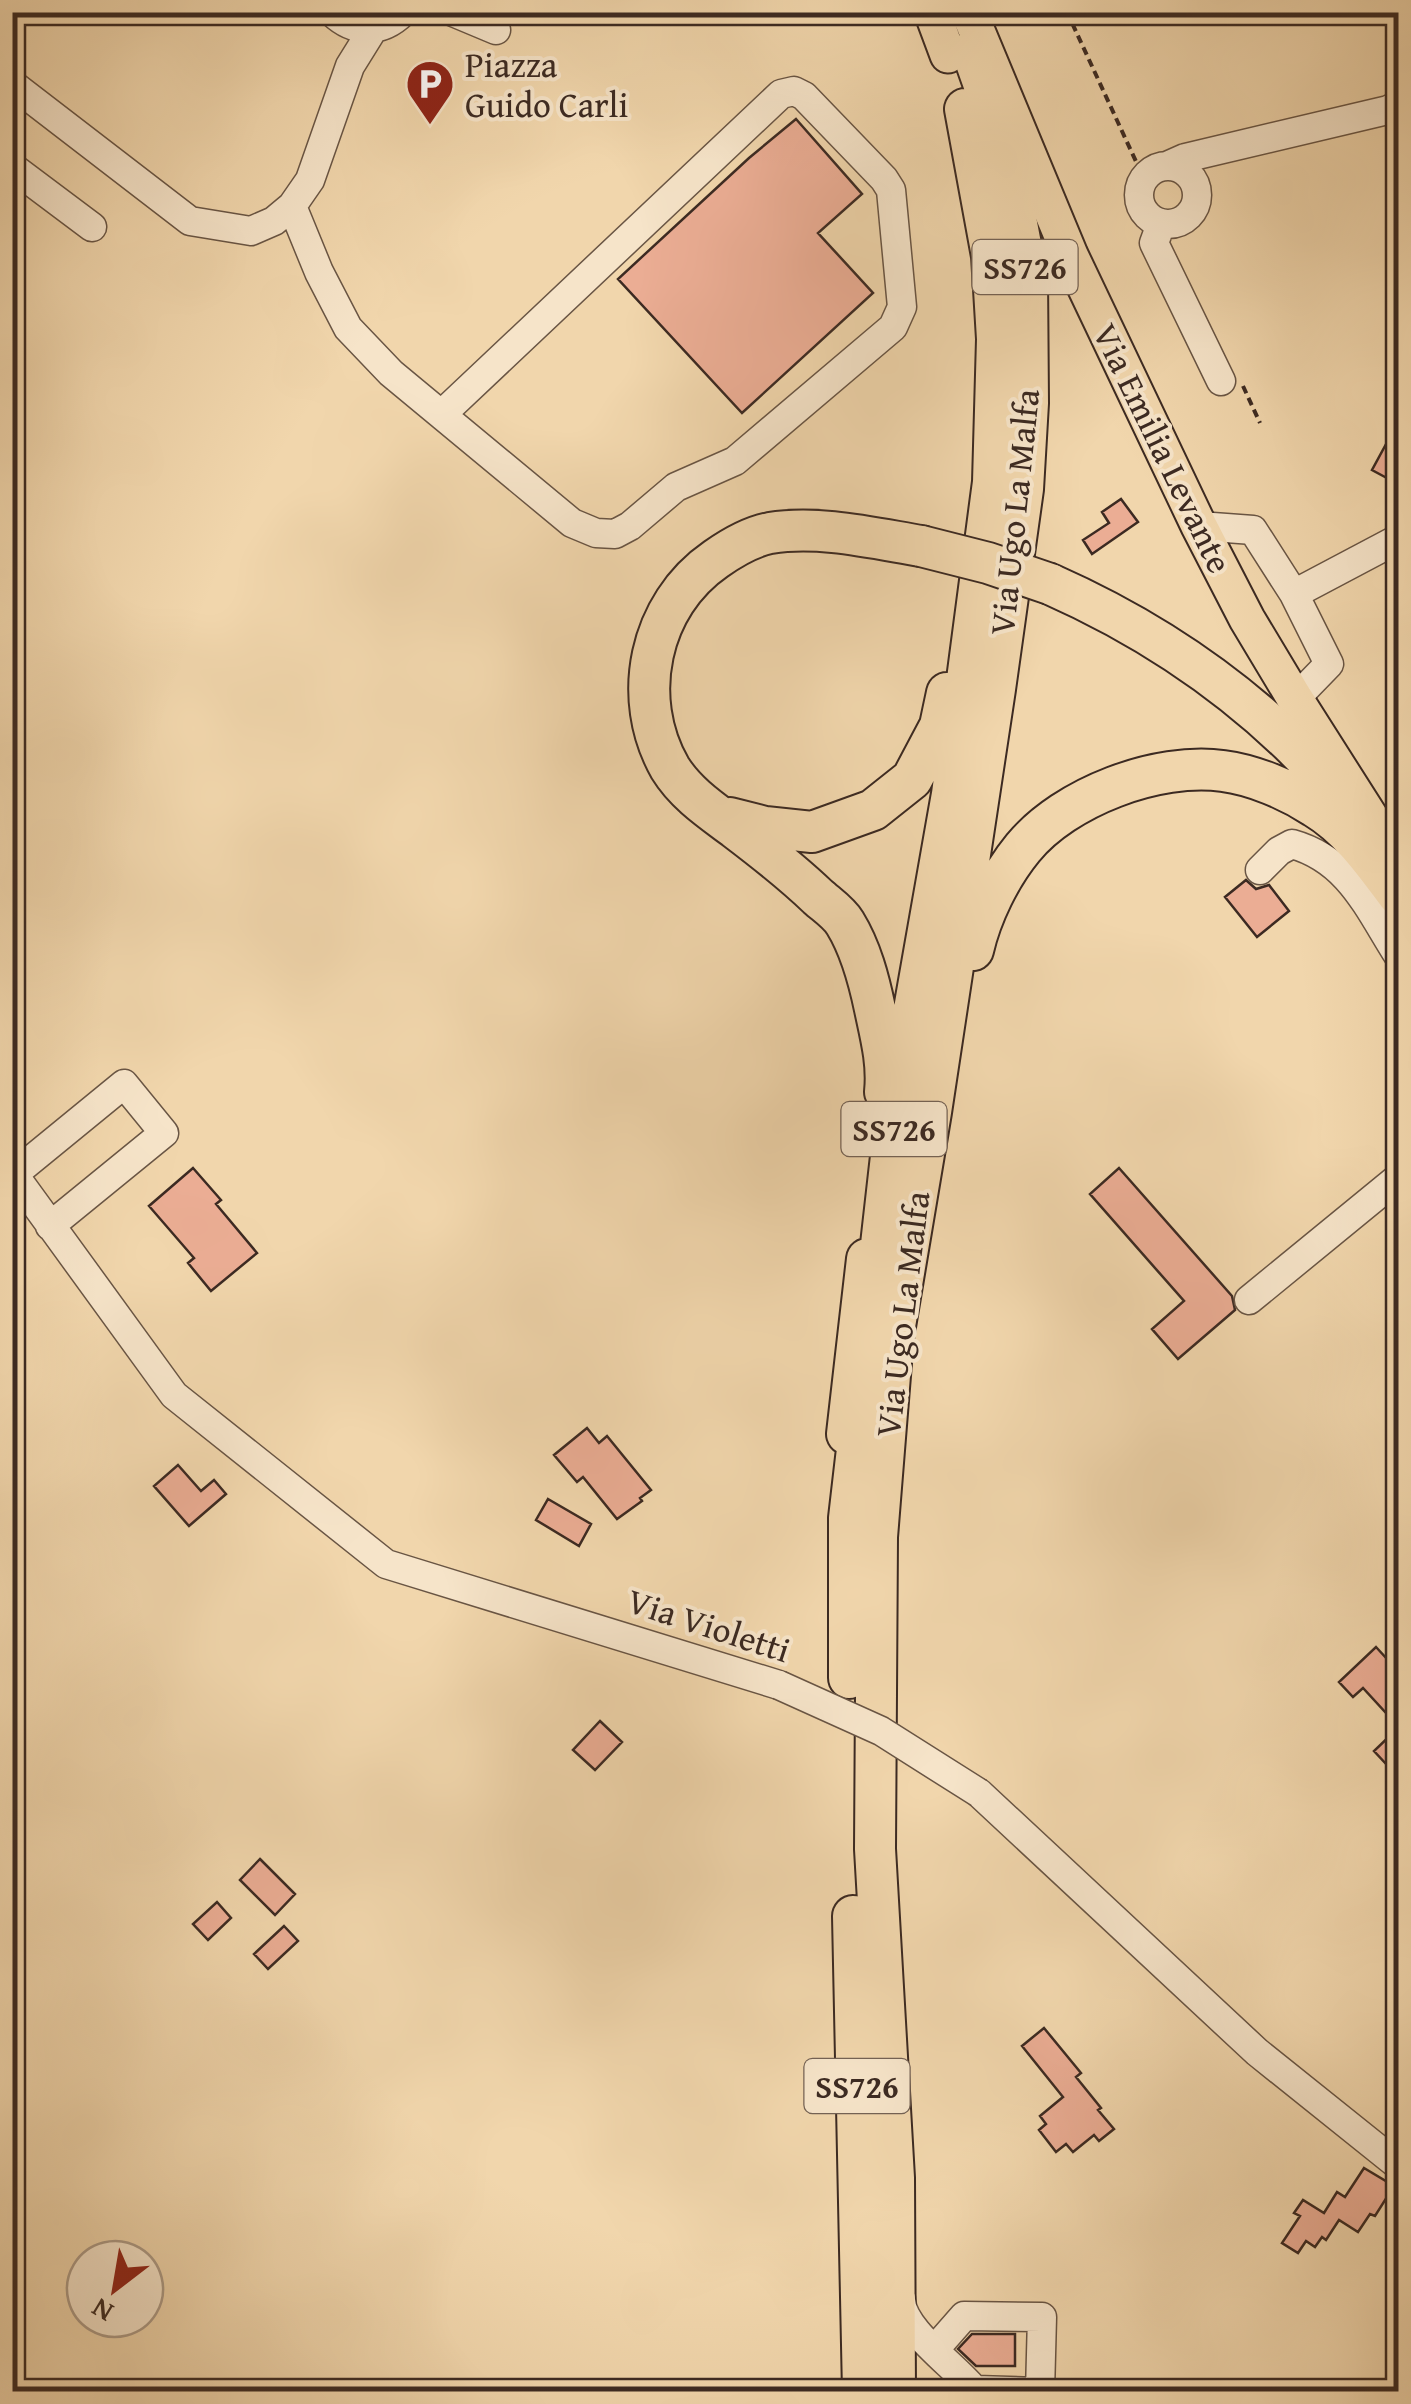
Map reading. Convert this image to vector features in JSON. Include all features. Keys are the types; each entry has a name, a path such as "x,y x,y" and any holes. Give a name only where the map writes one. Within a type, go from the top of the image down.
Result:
{"highway":[{"name":"Via Ugo La Malfa","path":"863,2392 849,1781 849,1518 896,1112 952,794 994,482 997,339 992,256 965,108 963,40"},
{"name":"Via Ugo La Malfa","path":"895,2392 894,2178 875,1849 878,1538 894,1338 1023,490 1028,402 1027,278 991,105 963,40"},
{"path":"712,811 765,827 812,832 873,810 912,779 940,726 994,482"},
{"path":"849,1518 844,1462 888,1073 868,974 844,921 784,865 692,795 673,772 652,727 652,654 666,613 691,579 730,549 752,538 794,531 921,546 1050,584 1150,636 1246,702 1312,764 1398,865"},
{"path":"931,1112 947,1086 975,941 996,890 1023,848 1053,819 1093,797 1133,781 1179,770 1224,771 1250,778 1316,808 1345,830 1398,895"}],"main road":[{"name":"Via Ugo La Malfa","path":"932,12 963,40"},
{"name":"Via Ugo La Malfa","path":"958,12 963,40"},
{"name":"Via Emilia Levante","path":"963,40 1247,618 1398,865"}],"street":[{"path":"453,12 496,30"},
{"path":"333,14 346,24 373,29 408,14"},
{"path":"333,14 350,66"},
{"path":"12,84 190,221 250,231 274,221 292,206 310,180 350,66 373,29"},
{"path":"292,206 318,272 348,328 392,373 572,523 596,534 615,534 676,487 735,461 894,327 902,307 891,190 804,96 794,91 781,94 442,414"},
{"path":"1167,166 1184,170 1196,184 1197,202 1188,218 1180,223 1162,224 1146,214 1139,197 1150,172 1185,158 1398,105"},
{"path":"1196,184 1222,150"},
{"path":"12,167 92,227"},
{"path":"1162,224 1154,243 1220,381"},
{"path":"1199,526 1253,530 1294,594 1329,664 1295,700"},
{"path":"1294,594 1398,539"},
{"path":"1260,870 1292,844 1332,862 1348,879 1398,955"},
{"path":"13,1173 124,1084 164,1133 50,1226"},
{"name":"Via Violetti","path":"13,1173 174,1395 386,1564 780,1685 882,1731 979,1793 1257,2052 1398,2165"},
{"path":"1249,1300 1398,1178"},
{"path":"888,2070 902,2129 901,2308 909,2324 976,2391 1039,2392 1042,2317 964,2316 935,2349"},
{"path":"909,2324 913,2392"}],"building":[{"path":"796,119 862,194 818,233 873,293 742,413 618,279"},
{"path":"1398,422 1398,484 1372,470"},
{"path":"1121,499 1138,522 1092,554 1083,540 1109,523 1102,512"},
{"path":"1246,880 1256,889 1269,885 1289,911 1257,937 1225,897"},
{"path":"193,1168 221,1200 216,1204 257,1253 211,1291 188,1263 194,1258 149,1206"},
{"path":"1119,1168 1232,1296 1235,1310 1178,1359 1152,1329 1184,1301 1090,1194"},
{"path":"587,1428 599,1443 607,1436 651,1490 617,1519 583,1477 577,1482 554,1455"},
{"path":"178,1465 201,1491 214,1480 226,1494 189,1526 154,1486"},
{"path":"548,1499 591,1524 579,1546 536,1520"},
{"path":"1376,1647 1398,1671 1398,1726 1363,1688 1353,1697 1339,1682"},
{"path":"600,1721 622,1742 595,1770 573,1750"},
{"path":"1398,1728 1398,1754 1387,1765 1374,1751"},
{"path":"260,1859 295,1894 275,1915 240,1880"},
{"path":"217,1902 231,1918 208,1940 193,1924"},
{"path":"284,1926 298,1941 268,1969 254,1954"},
{"path":"1044,2028 1081,2073 1076,2077 1114,2129 1099,2141 1094,2135 1073,2152 1066,2144 1056,2152 1039,2130 1046,2124 1040,2116 1063,2097 1022,2046"},
{"path":"1364,2168 1394,2186 1375,2216 1370,2214 1358,2232 1339,2220 1326,2240 1322,2237 1315,2247 1306,2241 1298,2253 1282,2243 1300,2216 1294,2213 1303,2200 1324,2213 1337,2192 1345,2197"},
{"path":"972,2334 1015,2334 1015,2366 976,2366 958,2349"}],"place":[{"name":"Piazza Guido Carli","path":"430,126"}]}
